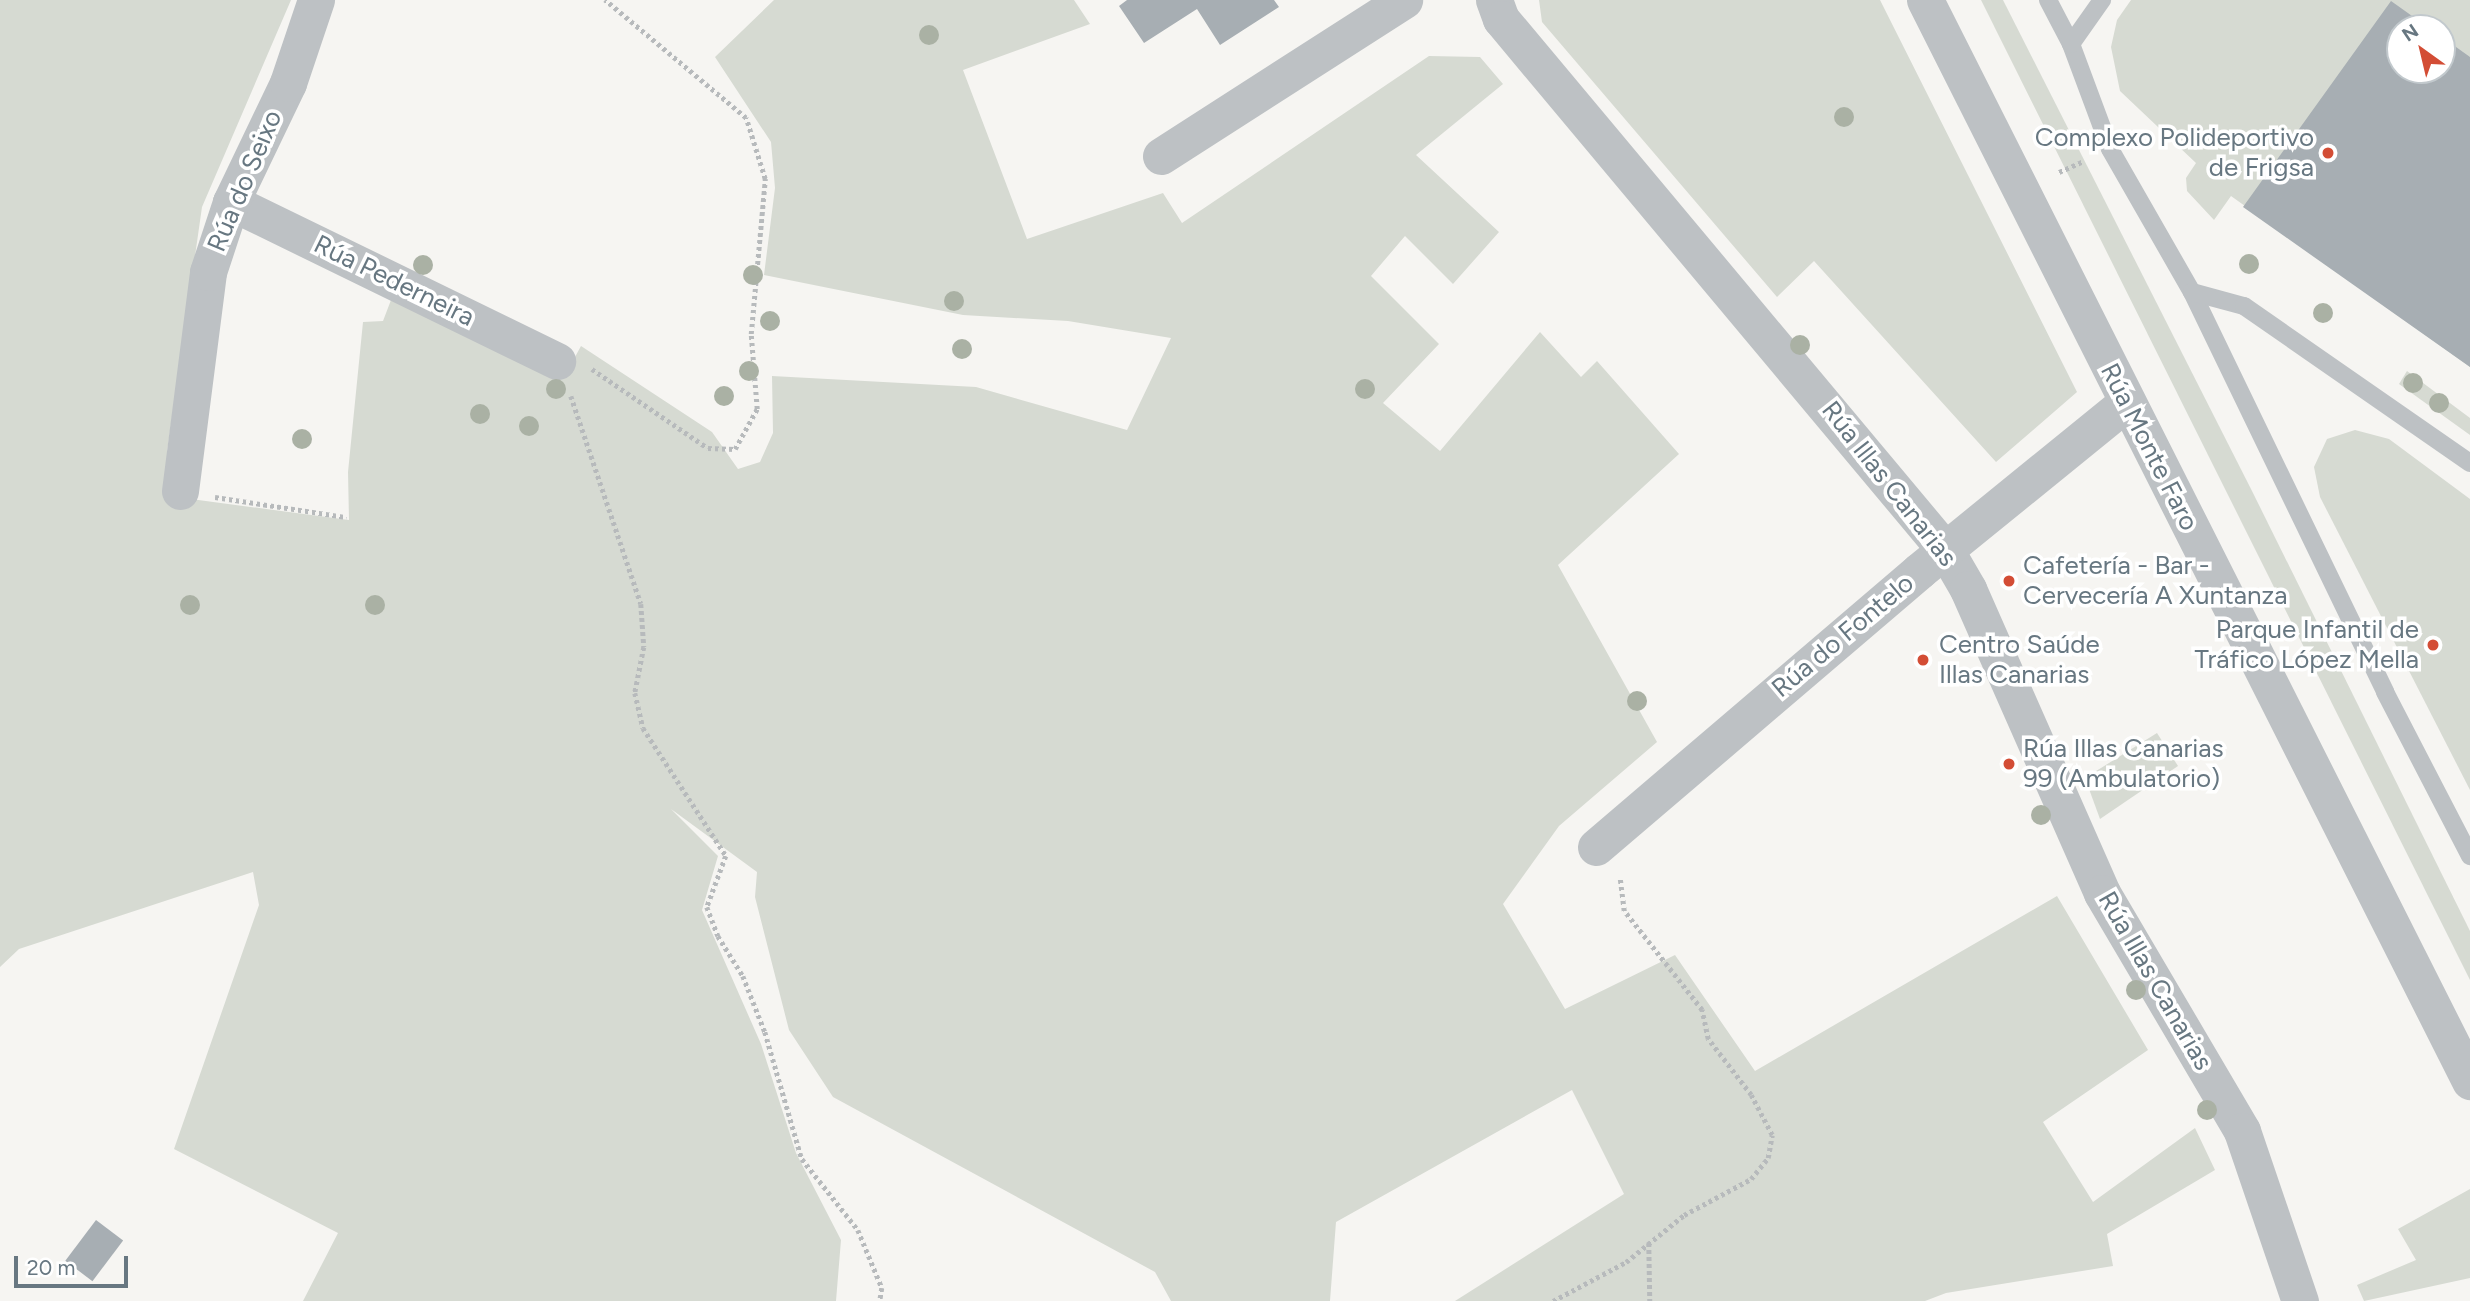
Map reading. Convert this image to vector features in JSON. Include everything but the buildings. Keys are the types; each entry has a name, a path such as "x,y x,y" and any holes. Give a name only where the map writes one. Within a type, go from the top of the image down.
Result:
{"street":[{"name":"Rúa do Seixo","path":"180,491 208,272 231,202 288,83 316,0"},
{"name":"Rúa Illas Canarias","path":"1494,0 1501,19 1946,551 1968,589 2102,893 2242,1131 2300,1301"},
{"name":"Rúa Monte Faro","path":"1925,0 2470,1081"},
{"path":"1161,156 1399,2"},
{"name":"Rúa Pederneira","path":"231,202 557,361"},
{"name":"Rúa do Fontelo","path":"1596,847 1946,551 2126,403"}],"lane":[{"path":"2048,0 2071,44 2110,149 2192,292 2385,692 2470,856"},
{"path":"2071,44 2102,0"},
{"path":"2192,292 2244,306 2470,463"}],"path":[{"path":"557,361 593,369 708,448 735,449 757,409 751,334 765,179 746,118 605,0"},
{"path":"2059,172 2086,160"},
{"path":"557,361 586,433 641,604 644,647 635,693 643,728 726,856 707,907 718,936 743,976 765,1032 802,1159 858,1230 882,1288 880,1301"},
{"path":"180,491 346,517"},
{"path":"1553,1301 1626,1262 1684,1216 1751,1180 1768,1158 1772,1135 1751,1095 1708,1039 1702,1010 1624,911 1620,878"},
{"path":"1649,1242 1650,1301"}],"shaded area":[{"path":"0,0 291,0 202,207 167,452 176,497 349,520 348,472 363,322 383,321 391,300 569,368 581,346 712,432 738,469 760,462 773,433 772,376 976,387 1127,430 1171,338 1068,321 963,315 764,275 775,188 771,142 715,57 774,0 1074,0 1090,24 963,70 1027,239 1163,193 1182,223 1429,56 1480,57 1503,84 1416,155 1499,232 1453,284 1405,236 1371,276 1439,344 1383,403 1440,451 1540,332 1581,377 1597,361 1679,454 1558,565 1657,742 1559,826 1503,904 1565,1009 1675,955 1755,1071 2057,896 2148,1050 2043,1122 2093,1202 2195,1128 2215,1170 2107,1234 2113,1266 1946,1293 1925,1301 1455,1301 1624,1194 1572,1090 1336,1222 1330,1301 1171,1301 1155,1272 833,1097 789,1030 755,897 757,872 671,809 718,856 702,910 761,1044 796,1153 841,1240 836,1301 303,1301 338,1233 174,1149 259,905 253,872 19,949 0,967"},
{"path":"1539,0 1880,0 2077,392 1996,462 1814,261 1777,297 1542,22"},
{"path":"1981,0 2003,0 2252,491 2470,931 2470,980"},
{"name":"Complexo Polideportivo de Frigsa","path":"2131,0 2470,0 2470,367 2231,196 2214,220 2187,191 2186,178 2196,163 2120,91 2111,47 2117,20"},
{"path":"2407,371 2470,418 2470,435 2399,384"},
{"name":"Parque Infantil de Tráfico López Mella","path":"2355,430 2389,439 2470,499 2470,790 2320,497 2314,467 2327,439"},
{"path":"2157,733 2178,766 2100,819 2085,778"},
{"path":"2470,1189 2470,1278 2364,1301 2357,1285 2416,1260 2398,1229"}],"place":[{"name":"Complexo Polideportivo de Frigsa","path":"2328,153"},
{"name":"Cafetería - Bar - Cervecería A Xuntanza","path":"2009,581"},
{"name":"Parque Infantil de Tráfico López Mella","path":"2433,645"},
{"name":"Centro Saúde Illas Canarias","path":"1923,660"},
{"name":"Rúa Illas Canarias 99 (Ambulatorio)","path":"2009,764"}]}
